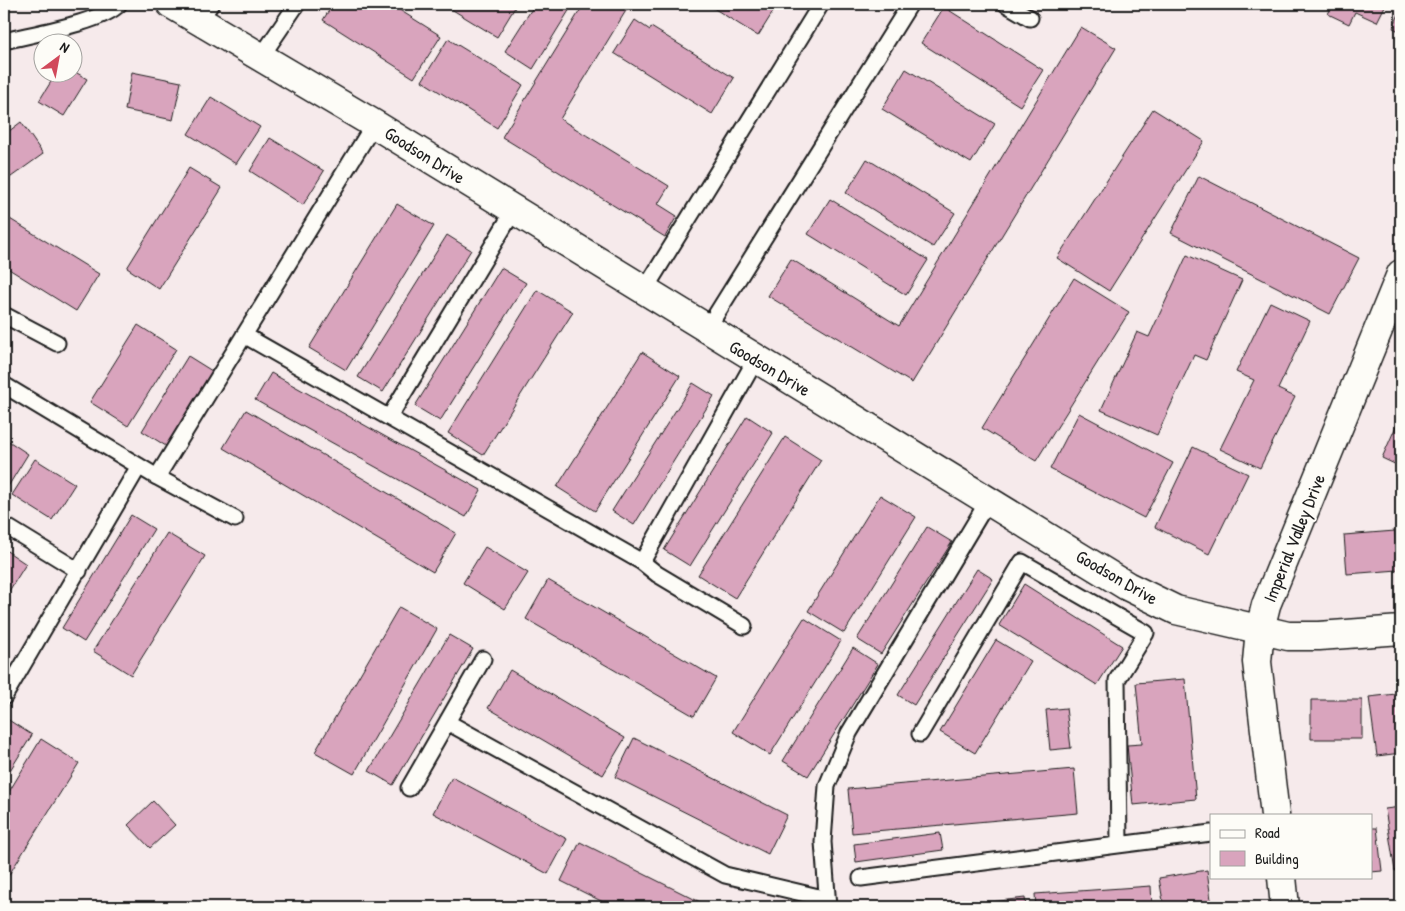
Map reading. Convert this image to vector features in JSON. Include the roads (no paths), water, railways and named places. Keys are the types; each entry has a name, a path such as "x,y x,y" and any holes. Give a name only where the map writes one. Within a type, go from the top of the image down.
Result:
{"street":[{"name":"Goodson Drive","path":"171,4 205,12 261,57 374,124 1127,586 1176,610 1288,636 1319,636 1401,630"},
{"name":"Imperial Valley Drive","path":"1275,814 1256,662 1260,630 1266,605 1401,274"},
{"path":"1282,878 1285,907"}],"lane":[{"path":"4,41 96,18 112,11 119,4"},
{"path":"261,57 297,4"},
{"path":"644,291 821,4"},
{"path":"707,329 910,4"},
{"path":"1006,4 1030,18"},
{"path":"157,477 374,124"},
{"path":"390,416 514,210"},
{"path":"4,314 57,343"},
{"path":"244,335 390,416 642,562 657,574 744,626"},
{"path":"642,562 756,359"},
{"path":"4,385 157,477 236,519"},
{"path":"4,697 139,466"},
{"path":"447,722 726,875 828,903 823,842 827,786 849,733 988,501"},
{"path":"4,525 79,571"},
{"path":"920,734 1022,562 1146,633 1117,680 1119,843"},
{"path":"408,788 483,659"},
{"path":"861,878 1119,843 1210,833"}]}
